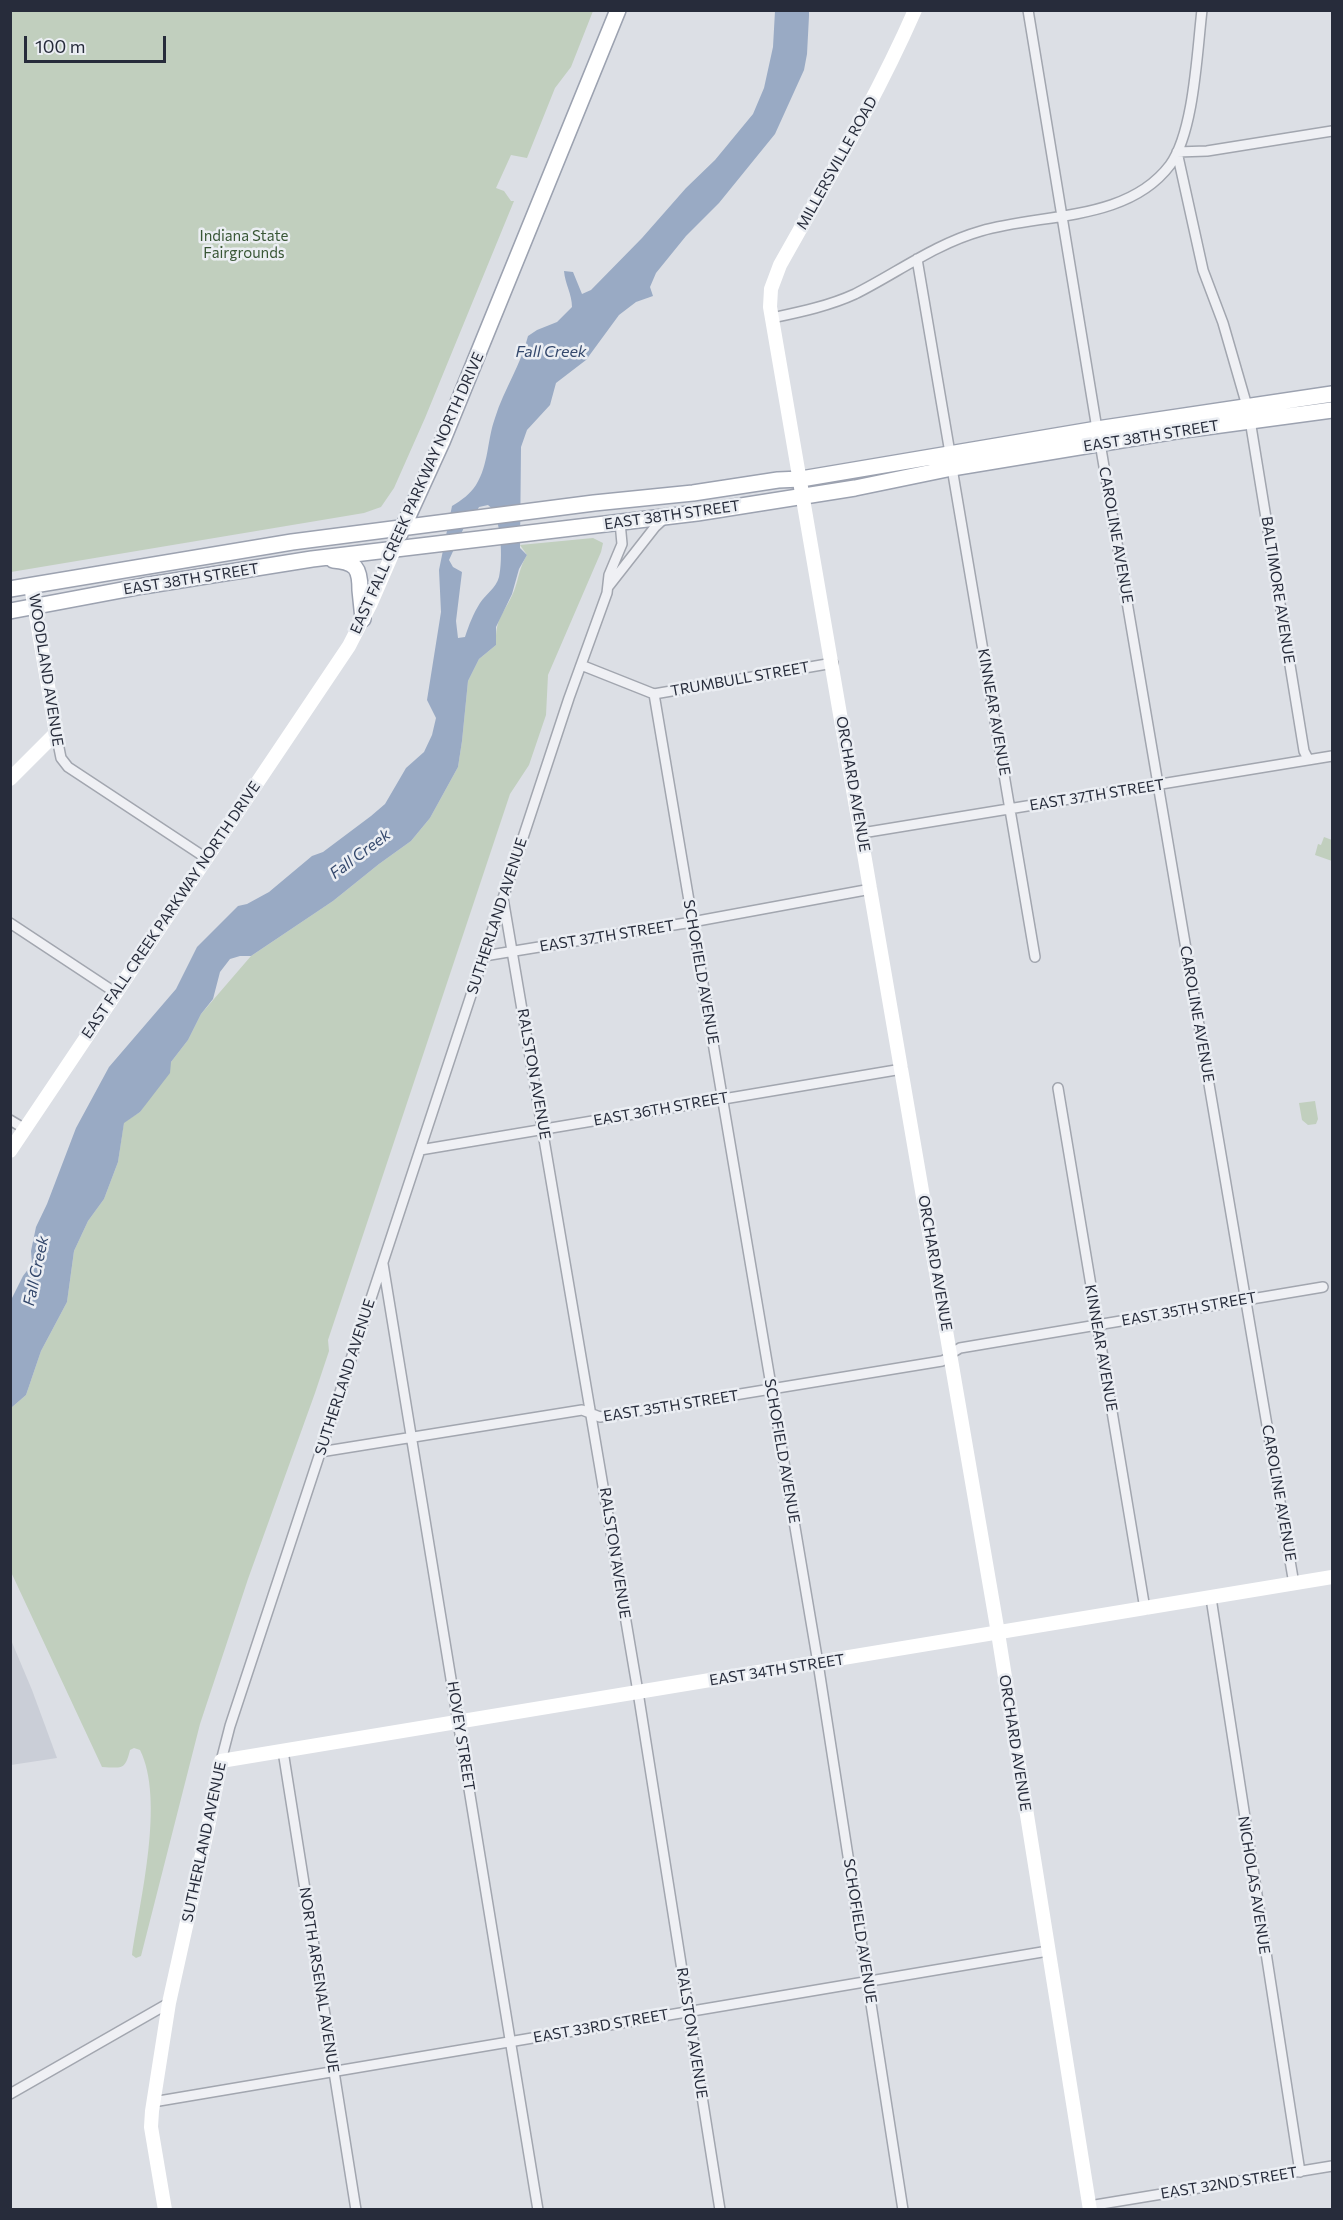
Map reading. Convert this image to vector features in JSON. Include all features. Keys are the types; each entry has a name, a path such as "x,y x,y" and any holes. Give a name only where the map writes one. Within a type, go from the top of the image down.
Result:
{"main road":[{"name":"EAST FALL CREEK PARKWAY NORTH DRIVE","path":"394,550 442,442 618,10"},
{"name":"EAST 38TH STREET","path":"10,589 223,553 403,528 951,460 1249,413 1332,394"},
{"name":"EAST 38TH STREET","path":"1249,413 1332,410"},
{"name":"EAST 38TH STREET","path":"10,611 143,586 312,559 666,516 855,488 951,460"},
{"path":"312,559 337,560 354,565 361,578 363,619"}],"street":[{"name":"MILLERSVILLE ROAD","path":"772,318 771,289 776,272 869,108 915,10"},
{"name":"CAROLINE AVENUE","path":"1028,10 1294,1584"},
{"path":"772,318 844,298 942,246 980,231 1098,208 1132,195 1165,171 1177,152 1191,102 1202,10"},
{"path":"1177,152 1207,151 1332,131"},
{"name":"BALTIMORE AVENUE","path":"1177,152 1203,270 1223,323 1249,413 1304,751 1308,759"},
{"name":"KINNEAR AVENUE","path":"917,259 1035,957"},
{"name":"ORCHARD AVENUE","path":"772,318 998,1633 1090,2208"},
{"name":"SUTHERLAND AVENUE","path":"608,587 653,529 666,516"},
{"name":"SUTHERLAND AVENUE","path":"165,2210 151,2127 153,2102 169,2003 230,1726 608,587 609,575 622,544 620,522"},
{"name":"EAST FALL CREEK PARKWAY NORTH DRIVE","path":"10,1151 322,689 363,619 394,550"},
{"name":"WOODLAND AVENUE","path":"31,586 60,757 68,767 206,858"},
{"name":"TRUMBULL STREET","path":"581,665 654,694 833,663"},
{"name":"SCHOFIELD AVENUE","path":"654,694 818,1663 903,2210"},
{"path":"10,779 56,734"},
{"name":"EAST 37TH STREET","path":"862,833 1332,756"},
{"name":"EAST 37TH STREET","path":"484,956 871,890"},
{"name":"RALSTON AVENUE","path":"503,898 638,1692 720,2210"},
{"path":"10,923 116,993"},
{"name":"EAST 36TH STREET","path":"420,1150 902,1069"},
{"name":"KINNEAR AVENUE","path":"1058,1088 1145,1608"},
{"path":"10,1120 25,1129"},
{"name":"HOVEY STREET","path":"383,1262 538,2210"},
{"name":"EAST 35TH STREET","path":"320,1452 582,1410 601,1417 772,1390 939,1362 960,1348 1323,1287"},
{"name":"EAST 34TH STREET","path":"221,1761 1332,1577"},
{"name":"NICHOLAS AVENUE","path":"1210,1598 1300,2172"},
{"name":"NORTH ARSENAL AVENUE","path":"283,1751 356,2210"},
{"name":"EAST 33RD STREET","path":"153,2102 1048,1951"},
{"path":"10,2094 169,2003"},
{"name":"EAST 32ND STREET","path":"1090,2208 1332,2166"}],"shaded area":[{"path":"11,1640 32,1690 57,1758 11,1765"}],"green space":[{"name":"Indiana State Fairgrounds","path":"11,10 593,11 571,67 555,88 527,158 511,155 496,188 504,191 511,201 514,201 425,418 394,488 381,507 364,513 11,572"},
{"path":"593,538 603,543 601,552 548,675 546,715 529,765 510,794 328,1340 329,1351 315,1393 248,1579 200,1724 141,1956 136,1958 132,1955 145,1879 151,1822 147,1771 140,1750 134,1748 130,1750 122,1766 102,1767 11,1572 11,1408 26,1395 41,1351 67,1302 74,1251 88,1221 104,1199 118,1162 124,1122 140,1112 171,1062 188,1040 201,1014 251,956 333,901 411,841 430,818 458,767 468,681 479,659 496,645 499,621 514,591 527,555 520,545"},
{"path":"1324,837 1332,840 1332,861 1315,855 1318,844 1321,845"},
{"path":"1315,1101 1318,1119 1316,1124 1308,1125 1302,1120 1299,1103"}],"water":[{"name":"Fall Creek","path":"775,11 809,11 804,70 775,134 719,203 686,236 656,273 650,287 653,296 636,302 619,315 586,360 556,383 550,405 527,430 521,447 520,548 527,555 519,569 512,594 496,627 496,645 479,659 468,681 458,767 430,818 411,841 333,901 251,956 230,959 220,972 213,999 201,1014 188,1040 171,1062 170,1073 140,1112 124,1123 118,1162 104,1199 88,1221 74,1251 67,1302 41,1351 26,1395 11,1408 10,1302 32,1264 31,1251 36,1227 76,1128 109,1067 176,989 197,947 238,906 247,904 269,892 312,856 323,852 371,816 385,804 406,768 424,752 432,735 436,718 427,700 441,612 439,570 452,506 471,491 480,477 495,418 528,336 557,322 572,307 564,271 573,272 582,294 591,290 715,160 753,114 764,88 773,47","holes":["488,505 493,510 500,538 499,577 478,607 465,637 458,638 456,621 462,572 453,567 449,560 467,521 474,516 479,507"]}]}
